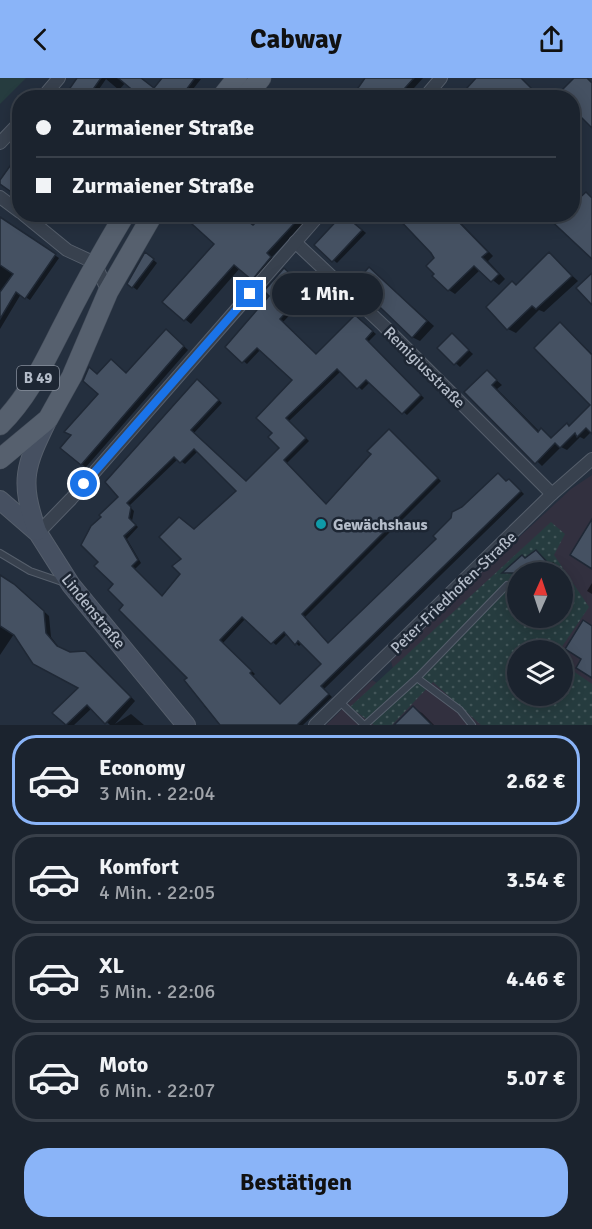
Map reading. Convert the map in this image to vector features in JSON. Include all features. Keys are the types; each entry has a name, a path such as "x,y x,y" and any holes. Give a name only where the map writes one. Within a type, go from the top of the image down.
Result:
{"main road":[{"path":"227,90 237,78"},
{"path":"251,90 261,78"},
{"name":"B 49","path":"0,425 19,407 36,382 95,263 120,222"},
{"name":"B 49","path":"0,459 48,418 72,375 108,292 148,222"},
{"path":"38,533 25,485 26,468 48,418"},
{"name":"Lindenstraße","path":"0,500 38,533 71,585 186,725"}],"street":[{"path":"49,90 59,78"},
{"path":"431,90 441,78"},
{"path":"0,143 12,130"},
{"path":"0,197 12,206"},
{"path":"32,222 68,250 95,263 108,292"},
{"path":"38,533 72,499 313,222"},
{"name":"Remigiusstraße","path":"295,242 384,326 552,494"},
{"name":"Peter-Friedhofen-Straße","path":"315,725 552,494 590,466"}],"lane":[{"path":"0,553 30,571 71,585"},
{"path":"340,702 365,725 417,678 507,585"},
{"path":"417,678 460,710 472,725"}],"shaded area":[{"path":"592,475 592,725 326,725 372,680 377,683 393,669 391,661 571,489"}],"green space":[{"path":"0,78 26,78 12,90 0,104"},
{"path":"551,522 565,534 554,555 559,562 508,562"},
{"path":"507,562 507,628 573,628 573,583 589,607 566,640 507,640 507,706 573,706 573,671 592,684 592,725 481,725 433,682 392,725 374,725 350,707"}],"building":[{"path":"77,78 101,78 93,90 69,90"},
{"path":"118,78 141,78 154,88 162,78 195,78 186,90 132,90"},
{"path":"365,78 414,78 403,90 357,90"},
{"path":"476,78 521,78 533,90 465,90"},
{"path":"574,78 587,78 592,83 592,128 580,116 580,90 562,90"},
{"path":"12,163 12,192 0,184 0,180"},
{"path":"586,192 592,198 592,259 553,222 580,222 580,198"},
{"path":"0,217 56,254 25,299 16,292 0,319 0,292 13,274 0,265"},
{"path":"190,222 249,222 253,225 256,222 296,222 267,253 271,257 252,280 234,265 184,321 162,302 214,244"},
{"path":"336,222 352,222 362,230 332,262 314,245"},
{"path":"402,222 459,222 488,252 482,257 499,274 491,282 474,266 448,291 432,276 434,274 426,266 434,258"},
{"path":"145,252 154,259 132,288 127,284"},
{"path":"549,252 572,276 536,309 532,306 507,330 486,307 512,281 516,285"},
{"path":"369,267 427,321 412,338 355,283"},
{"path":"284,268 307,290 316,280 329,291 315,307 302,297 306,291 280,319 316,354 355,315 373,331 366,339 421,395 402,414 366,380 357,389 337,369 286,418 306,438 284,460 326,504 371,454 367,451 389,429 438,478 302,614 328,643 436,539 433,536 451,518 452,512 462,507 498,473 506,481 509,479 521,491 321,686 329,694 297,725 220,725 184,680 187,678 119,610 123,605 108,590 113,584 94,566 98,562 81,545 91,526 101,517 99,515 118,497 105,482 197,379 219,400 191,430 246,481 279,448 268,437 272,433 256,418 292,380 257,348 242,363 225,347 269,296 264,291","holes":["194,449 236,491 194,529 179,517 159,537 181,559 172,566 180,574 162,596 132,566 138,560 124,536 136,525 129,518 131,507 127,503 174,457 180,463","242,617 271,644 284,632 295,645 298,641 321,664 280,704 250,673 252,671 220,640"]},
{"path":"592,273 592,305 576,288"},
{"path":"560,322 592,355 592,434 586,428 577,437 575,433 560,448 555,443 535,464 464,392 487,370 497,380 492,385 538,432 541,428 551,438 567,423 569,426 590,405 534,348"},
{"path":"166,329 184,346 81,465 60,448 71,435 64,432 98,394 83,381 89,367 97,374 111,359 126,373"},
{"path":"452,333 469,350 454,365 437,348"},
{"path":"592,519 592,569 570,555"},
{"path":"536,550 547,562 514,562 522,555 525,558"},
{"path":"0,575 14,584 44,611 46,633 57,646 70,652 85,651 131,697 105,724 87,705 66,725 52,713 78,688 33,664 14,635 0,626"},
{"path":"583,620 592,626 592,678 576,668 581,659 573,654 573,640 571,640"},
{"path":"413,706 432,725 394,725"}],"place":[{"name":"Gewächshaus","path":"321,524"}],"route":[{"path":"84,484 250,294"}]}
